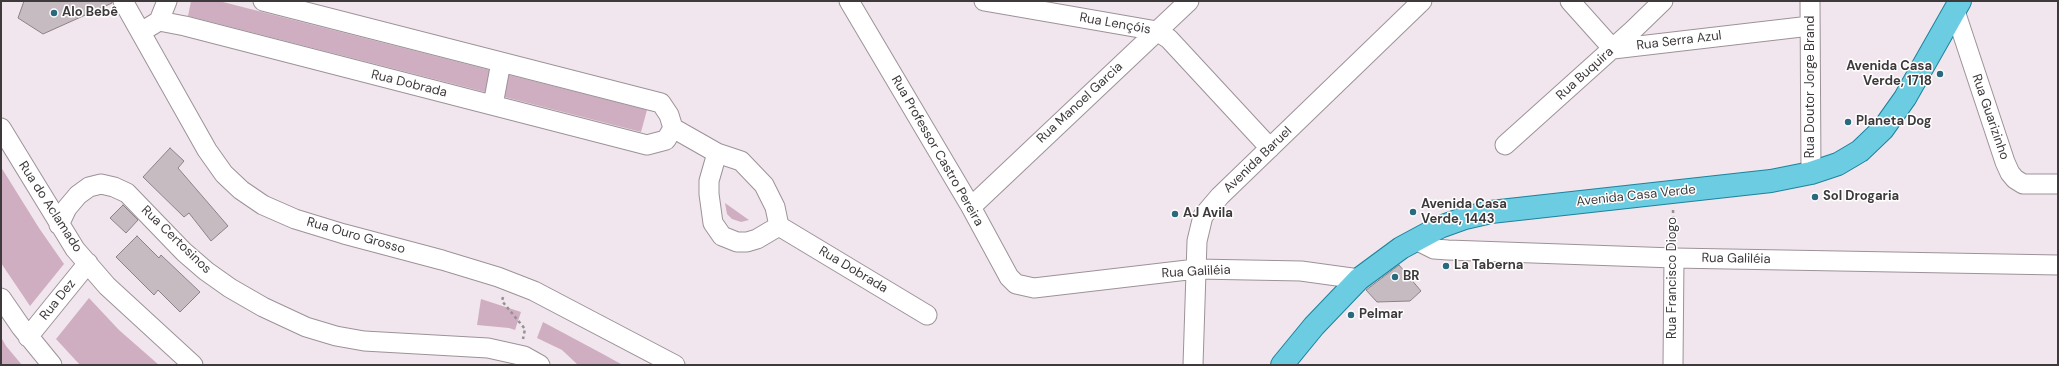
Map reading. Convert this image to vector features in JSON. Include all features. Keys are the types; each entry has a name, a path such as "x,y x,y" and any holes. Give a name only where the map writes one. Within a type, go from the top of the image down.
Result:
{"main road":[{"name":"Avenida Casa Verde","path":"1282,365 1314,326 1359,279 1381,262 1416,240 1440,227 1459,220 1491,212 1771,181 1811,173 1838,164 1860,151 1883,129 1905,98 1958,6"}],"street":[{"path":"141,32 159,21 167,1"},
{"path":"263,1 661,103 669,115 673,128 717,153 741,161 755,174 764,185 776,207 779,226 757,239 747,242 733,241 722,236 713,223 709,194 709,181 717,153"},
{"name":"Rua Professor Castro Pereira","path":"849,1 971,206 1009,277 1016,284 1034,288"},
{"name":"Rua Lençóis","path":"984,1 1157,31 1174,43 1270,148"},
{"name":"Rua Manoel Garcia","path":"971,206 1189,1"},
{"name":"Avenida Baruel","path":"1193,365 1197,241 1203,216 1220,196 1422,1"},
{"path":"1570,1 1613,49"},
{"name":"Rua Buquira","path":"1505,145 1613,49 1663,1"},
{"name":"Rua Doutor Jorge Brand","path":"1810,1 1811,173"},
{"name":"Rua Ouro Grosso","path":"126,2 141,32 207,150 224,174 241,190 263,205 302,221 442,260 507,280 534,291 675,365"},
{"name":"Rua Guarizinho","path":"1958,6 2005,162 2010,173 2015,180 2024,184 2058,184"},
{"name":"Rua Dobrada","path":"159,21 647,145 666,140 673,128"},
{"name":"Rua Serra Azul","path":"1613,49 1810,26"},
{"path":"493,105 500,62"},
{"name":"Rua do Aclamado","path":"1,128 75,249 107,286 192,365"},
{"name":"Rua Certosinos","path":"60,225 67,208 89,187 101,184 114,187 127,193 184,252 206,271 263,307 306,327 336,336 364,341 488,348 520,355 540,365"},
{"name":"Rua Dobrada","path":"779,226 928,315"},
{"name":"Rua Galiléia","path":"1416,240 1434,249 1448,250 1674,258 2058,265"},
{"name":"Rua Francisco Diogo","path":"1673,365 1674,258"},
{"name":"Rua Dez","path":"28,337 88,263"},
{"name":"Rua Galiléia","path":"1034,288 1196,269 1301,271 1359,279"},
{"path":"1,298 28,337 52,365"}],"path":[{"name":"Rua Francisco Diogo","path":"1673,191 1674,258"},
{"path":"507,280 502,301 525,329 520,355"}],"shaded area":[{"path":"191,1 219,1 647,110 641,132 188,16"},
{"path":"1,167 39,228 64,264 30,306 1,263"},
{"path":"725,203 749,220 741,222 732,219 727,214"},
{"path":"89,298 119,330 159,365 80,365 56,339"},
{"path":"481,299 521,312 515,330 509,328 477,325"},
{"path":"543,322 621,364 578,365 562,350 537,338"},
{"path":"1,337 6,346 22,365 1,365"}],"building":[{"name":"Alo Bebê","path":"24,1 112,1 112,3 43,34 18,18"},
{"path":"170,148 184,161 178,168 228,226 211,241 189,213 184,217 143,177"},
{"path":"123,205 138,220 126,233 110,218"},
{"path":"137,236 159,258 161,255 200,292 180,312 158,290 154,295 116,257"},
{"name":"BR","path":"1399,265 1421,291 1410,301 1377,302 1366,290"}],"place":[{"name":"Alo Bebê","path":"54,13"},
{"name":"Avenida Casa Verde, 1718","path":"1940,74"},
{"name":"Planeta Dog","path":"1848,122"},
{"name":"Sol Drogaria","path":"1815,197"},
{"name":"Avenida Casa Verde, 1443","path":"1413,212"},
{"name":"AJ Avila","path":"1175,214"},
{"name":"La Taberna","path":"1446,266"},
{"name":"BR","path":"1395,277"},
{"name":"Pelmar","path":"1351,315"}]}
